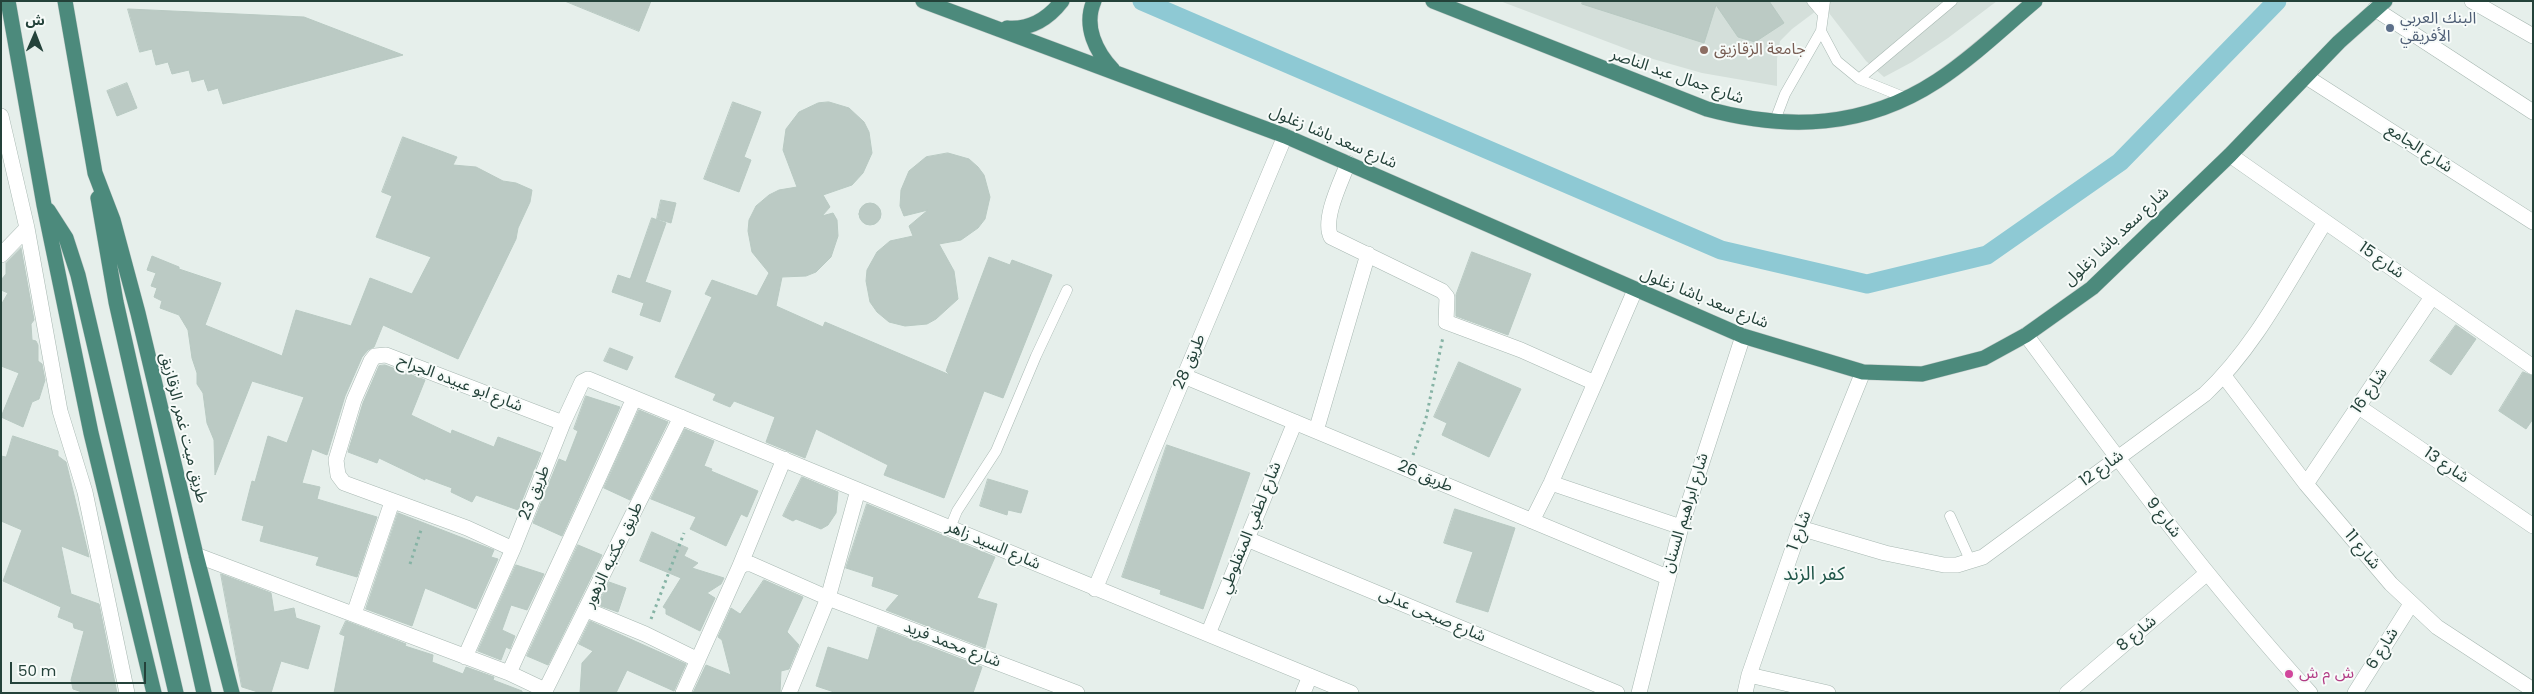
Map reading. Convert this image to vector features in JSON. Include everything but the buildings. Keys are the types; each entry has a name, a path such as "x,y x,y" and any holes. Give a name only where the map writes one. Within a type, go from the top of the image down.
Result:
{"highway":[{"path":"8,1 44,205 91,434 154,693"},
{"name":"طريق ميت غمر, الزقازيق","path":"65,1 95,173 101,224 116,302 204,693"},
{"name":"شارع سعد باشا زغلول","path":"923,1 1285,136 1743,336 1863,372 1922,374 1984,358 2026,335 2092,288 2230,155 2305,76 2380,5"},
{"path":"993,26 1009,29 1025,28 1039,22 1052,13 1062,1"},
{"name":"شارع جمال عبد الناصر","path":"1433,1 1707,109 1740,118 1774,123 1808,123 1842,119 1875,111 1906,98 1937,81 1965,60 2034,1"},
{"path":"1092,6 1091,31 1097,50 1114,71"},
{"name":"طريق ميت غمر, الزقازيق","path":"95,173 113,220 133,295 196,555 232,693"},
{"path":"44,205 66,238 73,256 176,693"}],"street":[{"path":"2472,1 2533,36"},
{"path":"2380,5 2533,112"},
{"name":"شارع الجامع","path":"2305,76 2533,222"},
{"path":"1,116 27,228 60,411 85,492 127,693"},
{"name":"طريق 28","path":"1095,589 1285,136"},
{"name":"شارع 15","path":"2230,155 2533,367"},
{"path":"1348,163 1328,219 1328,230 1335,240 1368,254 1442,291 1447,297 1446,322 1521,350 1595,383"},
{"name":"شارع 12","path":"1800,528 1884,553 1944,565 1971,562 1983,556 2205,394 2224,376 2254,336 2325,222"},
{"path":"1,255 27,228"},
{"path":"1316,431 1368,254"},
{"path":"1532,521 1552,483 1635,290"},
{"name":"شارع 16","path":"2306,484 2432,297"},
{"name":"شارع 9","path":"2026,335 2206,574 2246,623 2310,693"},
{"name":"شارع ابراهيم السنان","path":"1639,693 1681,527 1743,336"},
{"name":"شارع ابو عبيده الجراح","path":"513,549 467,528 344,483 338,475 336,460 354,400 371,361 375,356 386,355 563,423"},
{"name":"شارع 1","path":"1745,693 1749,675 1800,528 1863,372"},
{"name":"طريق 26","path":"1184,376 1667,577"},
{"name":"شارع 11","path":"2224,376 2306,484 2370,561 2411,604 2458,642 2533,690"},
{"name":"طريق 23","path":"465,656 513,549 563,423 584,380 588,379 634,398"},
{"path":"509,673 600,477 634,398"},
{"name":"شارع السيد زاهر","path":"634,398 1351,693"},
{"name":"شارع 13","path":"2359,407 2533,526"},
{"name":"طريق مكتبه الزهور","path":"544,691 587,610 681,417"},
{"name":"شارع لطفي المنفلوطي","path":"1208,634 1295,422"},
{"path":"683,693 739,568 784,459"},
{"path":"1552,483 1681,527"},
{"path":"790,693 828,598 858,490"},
{"path":"354,614 392,502"},
{"name":"شارع صبحى عدلى","path":"1247,538 1616,693"},
{"path":"196,555 509,673 544,691"},
{"name":"شارع محمد فريد","path":"739,568 744,564 752,564 828,598 1073,692"},
{"name":"شارع 8","path":"2067,693 2206,574"},
{"name":"شارع 6","path":"2355,693 2411,604"},
{"path":"587,610 645,634 698,660"},
{"path":"1749,675 1828,693"},
{"path":"1303,693 1310,676"}],"lane":[{"path":"1812,1 1823,14"},
{"path":"1774,123 1785,94 1821,31 1825,1"},
{"path":"1859,79 1952,1"},
{"path":"1821,31 1837,60 1859,79 1906,98"},
{"path":"950,528 957,511 996,451 1036,356 1067,290"},
{"path":"1950,516 1971,562"}],"path":[{"path":"1408,470 1426,418 1446,322"},
{"path":"410,564 427,514"},
{"path":"645,634 684,533"}],"shaded area":[{"name":"جامعة الزقازيق","path":"1500,1 1997,1 1948,38 1912,62 1884,77 1866,61 1829,13 1816,11 1792,29 1780,41 1777,59 1777,86 1702,73 1653,59"}],"waterway":[{"path":"1142,1 1721,250 1867,284 1987,255 2120,162 2277,1"}],"place":[{"name":"البنك العربي الأفريقي","path":"2390,28"},
{"name":"جامعة الزقازيق","path":"1704,50"},
{"name":"ش م ش","path":"2289,674"}],"district":[{"name":"كفر الزند","path":"1814,575"}]}
